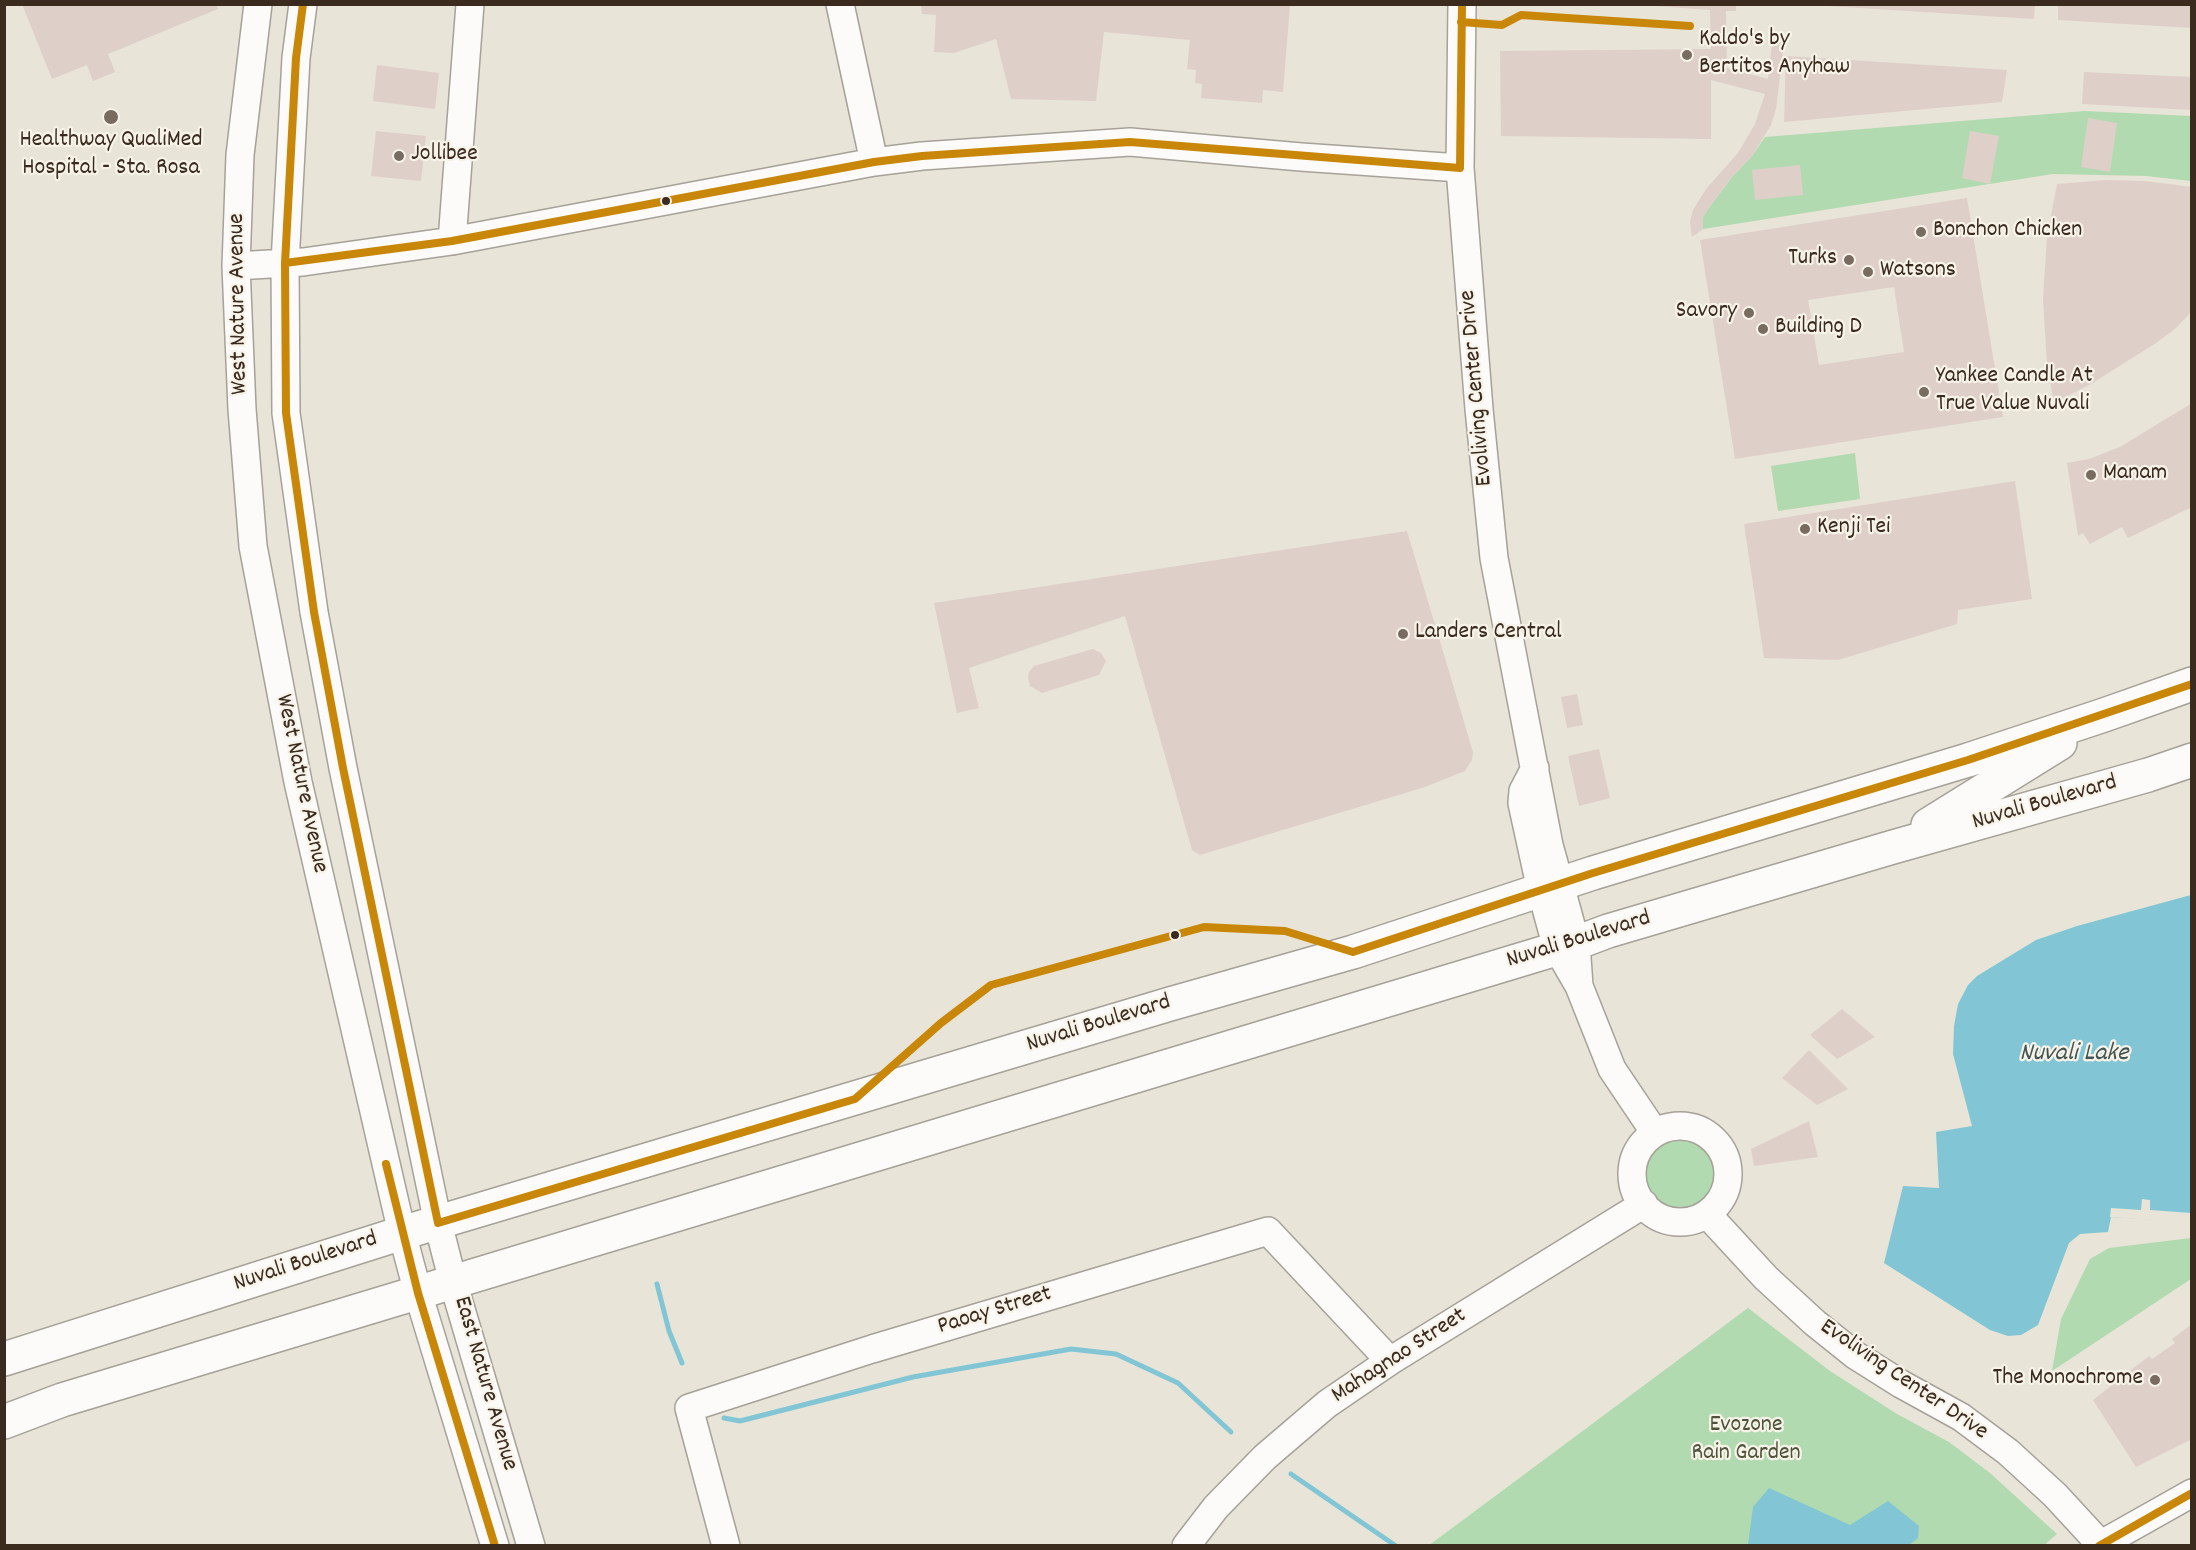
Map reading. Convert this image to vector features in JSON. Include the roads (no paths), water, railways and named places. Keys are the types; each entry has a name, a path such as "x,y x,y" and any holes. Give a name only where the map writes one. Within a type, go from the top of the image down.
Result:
{"main road":[{"name":"Nuvali Boulevard","path":"4,1359 438,1222 1158,1007 1353,952 1550,887 1968,760 2192,684"},
{"path":"1893,847 2104,715"},
{"name":"Nuvali Boulevard","path":"4,1422 62,1400 1567,946 1619,928 2148,775 2192,760"}],"street":[{"name":"West Nature Avenue","path":"258,4 240,155 236,266 242,409 253,546 298,782 402,1233 418,1293 495,1545"},
{"name":"West Nature Avenue","path":"303,4 297,58 285,264 286,413 314,612 343,768 438,1222"},
{"path":"452,241 470,4"},
{"path":"840,4 874,162"},
{"name":"Evoliving Center Drive","path":"1462,4 1460,168 1478,398 1494,558 1549,845 1550,887 1579,986 1612,1069 1655,1133"},
{"path":"236,266 285,264 452,241 874,162 922,156 1130,142 1460,168"},
{"path":"1671,1127 1687,1127 1703,1132 1718,1146 1727,1165 1726,1186 1716,1206 1707,1214 1696,1220 1672,1222 1649,1212 1634,1188 1632,1172 1635,1157 1643,1143 1655,1133 1671,1127"},
{"name":"Mahagnao Street","path":"1186,1545 1215,1507 1265,1457 1327,1404 1390,1361 1644,1204"},
{"name":"Evoliving Center Drive","path":"1707,1214 1766,1278 1815,1323 1855,1355 1901,1384 1961,1417 2008,1452 2055,1495 2100,1545"},
{"name":"East Nature Avenue","path":"438,1222 453,1282 531,1545"},
{"name":"Paoay Street","path":"726,1545 689,1408 849,1355 1268,1231 1390,1361"},
{"path":"2100,1545 2192,1493"}],"water":[{"name":"Nuvali Lake","path":"2191,895 2191,1222 2111,1217 2108,1232 2080,1234 2069,1243 2038,1325 2021,1335 2008,1336 1990,1330 1884,1263 1903,1186 1939,1188 1936,1132 1972,1126 1953,1054 1958,1004 1968,985 1977,976 2036,940 2077,926"},
{"path":"1769,1488 1850,1525 1888,1501 1919,1526 1918,1538 1908,1546 1748,1545 1753,1507"}],"waterway":[{"path":"657,1284 669,1331 682,1363"},
{"path":"724,1418 740,1421 913,1377 1071,1349 1116,1354 1178,1383 1231,1432"},
{"path":"1291,1474 1396,1546"}],"place":[{"name":"Kaldo's by Bertitos Anyhaw","path":"1687,55"},
{"name":"Healthway QualiMed Hospital - Sta. Rosa","path":"111,117"},
{"name":"Jollibee","path":"399,156"},
{"name":"Bonchon Chicken","path":"1921,232"},
{"name":"Turks","path":"1849,260"},
{"name":"Watsons","path":"1868,272"},
{"name":"Savory","path":"1749,313"},
{"name":"Building D","path":"1763,329"},
{"name":"Yankee Candle At True Value Nuvali","path":"1924,392"},
{"name":"Manam","path":"2091,475"},
{"name":"Kenji Tei","path":"1805,529"},
{"name":"Landers Central","path":"1403,634"},
{"name":"The Monochrome","path":"2155,1380"}],"park label":[{"name":"Evozone Rain Garden","path":"1746,1441"}]}
